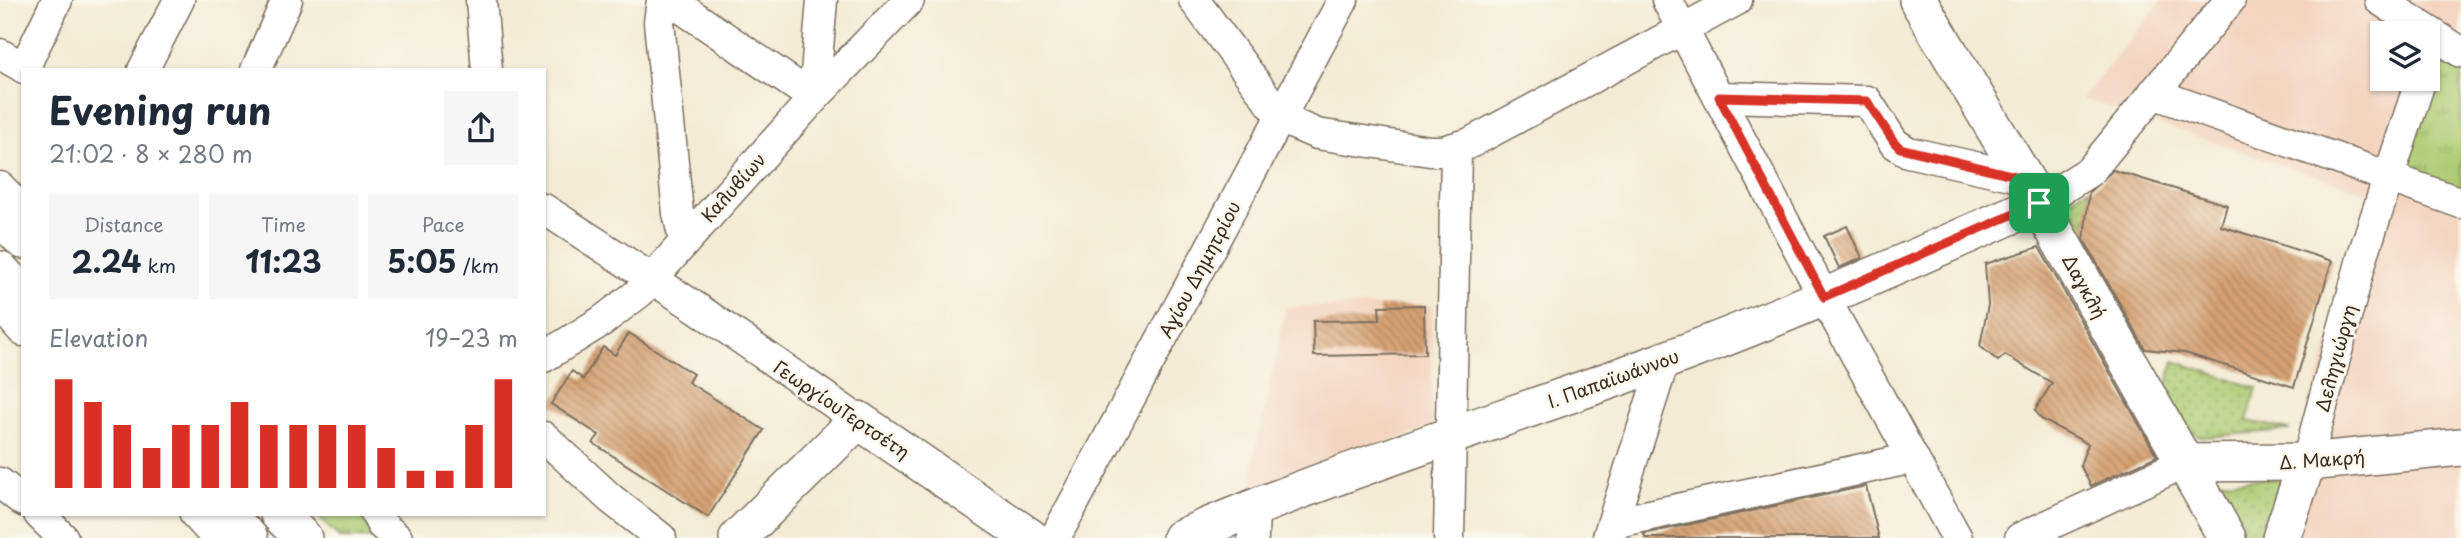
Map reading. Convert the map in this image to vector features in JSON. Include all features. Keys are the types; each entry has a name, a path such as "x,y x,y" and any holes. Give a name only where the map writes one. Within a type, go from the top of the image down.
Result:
{"main road":[{"name":"Δαγκλή","path":"1919,0 2031,190 2227,538"},
{"name":"Ι. Παπαϊωάννου","path":"1181,538 1253,522 1451,435 1664,360 1824,297 2031,190"},
{"path":"0,216 21,238"},
{"path":"0,270 21,293"},
{"path":"738,538 853,427"},
{"name":"ΓεωργίουΤερτσέτη","path":"853,427 989,538"},
{"name":"ΓεωργίουΤερτσέτη","path":"853,427 1031,538"},
{"name":"Δ. Μακρή","path":"2184,463 2307,462 2461,447"},
{"name":"Δεληγιώργη","path":"2281,538 2307,462"},
{"path":"281,516 303,538"}],"street":[{"path":"17,64 57,0"},
{"path":"144,68 179,0"},
{"path":"257,68 287,0"},
{"path":"481,0 487,68"},
{"path":"500,0 506,68"},
{"path":"662,0 659,22 678,213 684,240"},
{"path":"670,0 814,98 822,0"},
{"name":"Καλυβίων","path":"546,356 602,321 646,286 684,240 814,98 909,0"},
{"path":"1194,0 1281,117 1317,134 1430,151 1456,149 1737,0"},
{"name":"Αγίου Δημητρίου","path":"1055,538 1343,0"},
{"path":"1667,0 1824,297 1957,538"},
{"path":"1719,97 1867,101 1894,142 1908,152 2031,190 2090,171 2231,0"},
{"path":"2381,0 2403,21"},
{"path":"2440,50 2461,52"},
{"name":"Δεληγιώργη","path":"2307,462 2363,254 2417,91"},
{"path":"2153,93 2461,203"},
{"path":"1449,538 1456,149"},
{"path":"0,187 21,210"},
{"path":"546,211 646,286"},
{"path":"546,232 646,286"},
{"name":"ΓεωργίουΤερτσέτη","path":"646,286 853,427"},
{"path":"0,305 21,329"},
{"path":"1610,531 1664,360"},
{"path":"546,439 611,499 661,538"},
{"path":"1610,531 1913,458"},
{"path":"2020,538 2184,463"},
{"path":"0,483 21,499"},
{"path":"41,516 63,538"},
{"path":"198,516 226,532"},
{"path":"377,516 388,533 397,538"}],"shaded area":[{"path":"2162,0 2461,0 2461,538 2272,538 2372,194 2082,99"},
{"path":"1432,305 1432,427 1252,496 1253,462 1286,307"}],"green space":[{"path":"2440,60 2461,71 2461,198 2391,173 2419,91 2440,91"},
{"path":"2090,188 2083,254 2060,205"},
{"path":"2174,361 2257,388 2247,421 2290,430 2204,437 2190,433 2164,393"},
{"path":"2281,478 2265,538 2243,538 2215,481"},
{"path":"317,516 362,516 374,538 340,538"}],"building":[{"path":"2113,170 2227,205 2221,226 2332,261 2294,387 2185,353 2145,349 2084,240 2089,192"},
{"path":"1847,226 1862,258 1839,268 1824,236"},
{"path":"2039,247 2157,456 2091,486 2080,465 2088,444 2041,419 2035,410 2052,383 2005,355 1998,361 1980,346 1988,305 1985,264"},
{"path":"1424,305 1425,354 1314,356 1313,321 1380,320 1379,306"},
{"path":"629,333 693,374 688,382 764,430 708,517 593,443 599,435 551,404 572,371 583,379 603,347 615,355"},
{"path":"1866,486 1879,538 1645,538 1644,534"}],"route":[{"path":"1719,97 1867,101 1900,148 2024,178 2039,203 1824,297 1719,97"}]}
